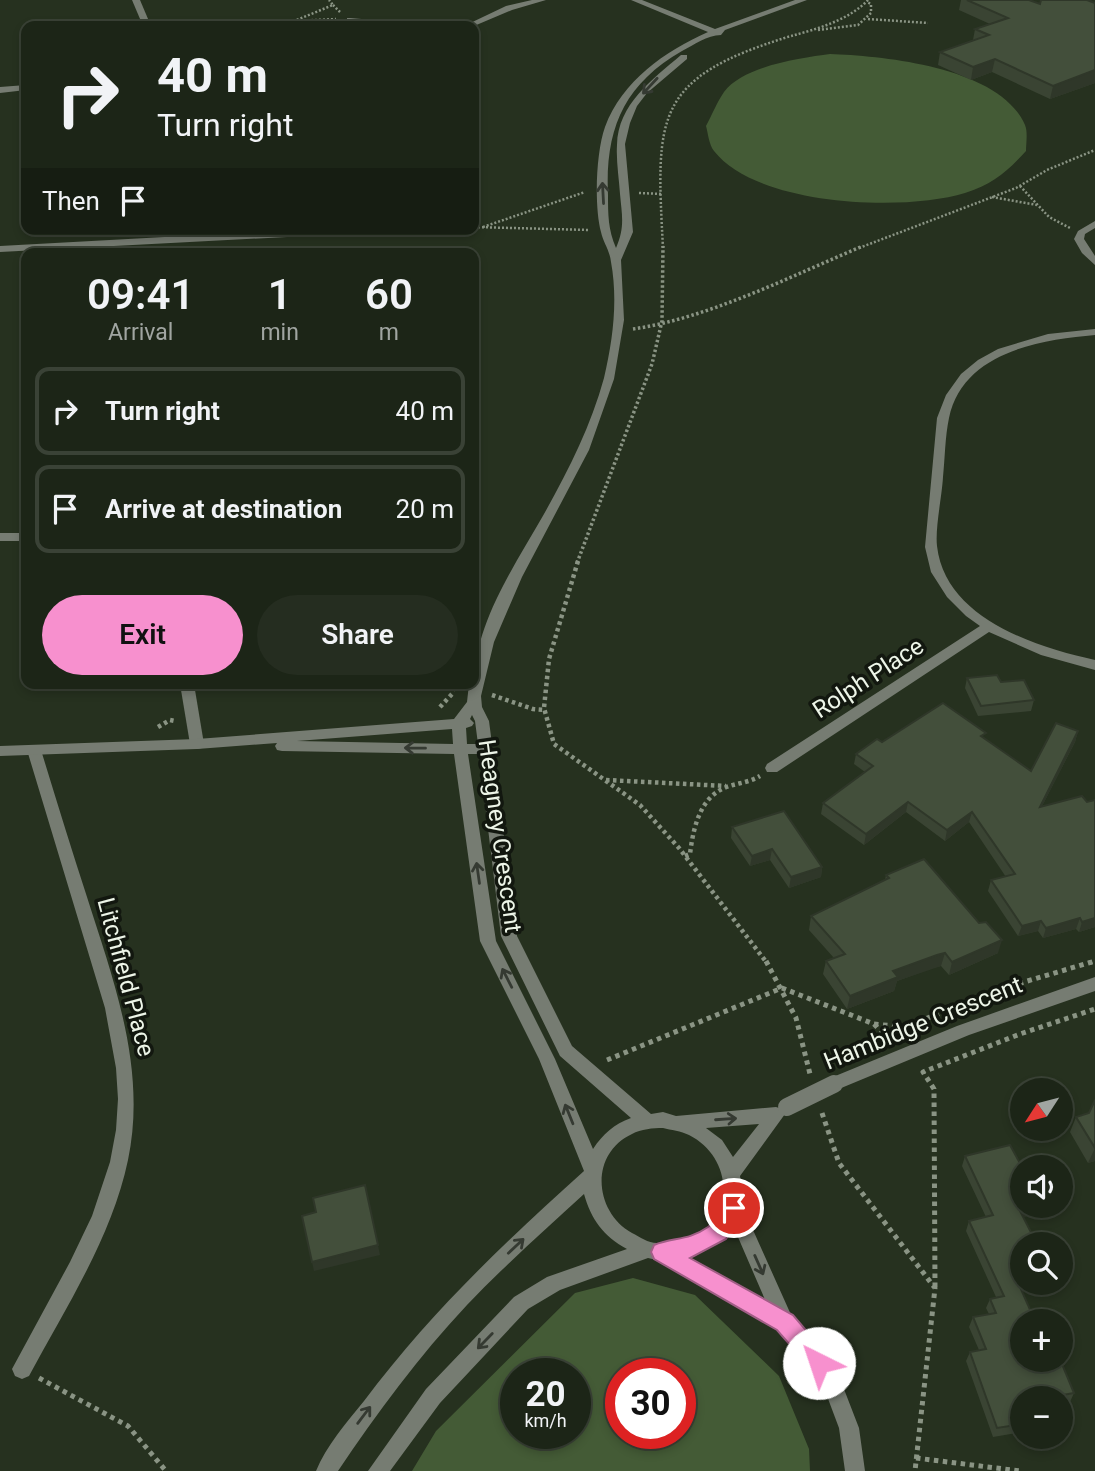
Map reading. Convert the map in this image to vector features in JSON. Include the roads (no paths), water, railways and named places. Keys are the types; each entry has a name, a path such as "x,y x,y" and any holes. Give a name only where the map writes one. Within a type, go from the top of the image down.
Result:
{"street":[{"path":"136,0 145,21"},
{"path":"478,21 499,11 542,0"},
{"path":"635,0 718,26"},
{"path":"656,0 718,26"},
{"name":"Heagney Crescent","path":"479,675 485,642 588,442 607,389 618,328 616,260 604,230 601,163 604,142 621,105 646,73 718,26 746,21 803,0"},
{"path":"350,20 361,21"},
{"name":"Heagney Crescent","path":"616,260 628,232 621,144 633,106 644,91 718,26 736,28 746,21"},
{"path":"0,90 21,88"},
{"path":"621,105 633,106"},
{"path":"604,142 621,144"},
{"path":"1095,224 1081,233 1079,239 1095,262"},
{"path":"0,249 268,235"},
{"path":"1095,332 1049,337 1004,350 968,372 947,398 931,547 937,571 953,594 989,626 1024,645 1065,659 1095,665"},
{"path":"0,537 21,537"},
{"name":"Rolph Place","path":"772,768 989,626"},
{"path":"188,689 197,744"},
{"name":"Heagney Crescent","path":"477,689 474,703 459,723 460,748 488,941 547,1059 591,1172"},
{"name":"Heagney Crescent","path":"474,703 482,721 483,749 509,936 566,1051 648,1122"},
{"path":"0,751 197,744 482,721"},
{"path":"197,744 483,749"},
{"name":"Litchfield Place","path":"23,1369 96,1231 118,1163 125,1131 127,1072 117,1020 34,750"},
{"name":"Hambidge Crescent","path":"679,1122 780,1111 903,1053 1012,1011 1095,984"},
{"path":"523,1011 543,1004"},
{"name":"Hambidge Crescent","path":"733,1171 780,1111"},
{"path":"326,1471 362,1417 443,1318 591,1172 603,1146 623,1130 648,1122 679,1122 699,1131 720,1148 733,1171 736,1189 734,1208 718,1232 693,1248 655,1251 554,1283 521,1303 433,1396 378,1471"},
{"path":"591,1172 593,1200 604,1222 623,1240 655,1251 785,1323"},
{"path":"734,1208 785,1323 819,1363 835,1391 849,1428 855,1471"}]}
